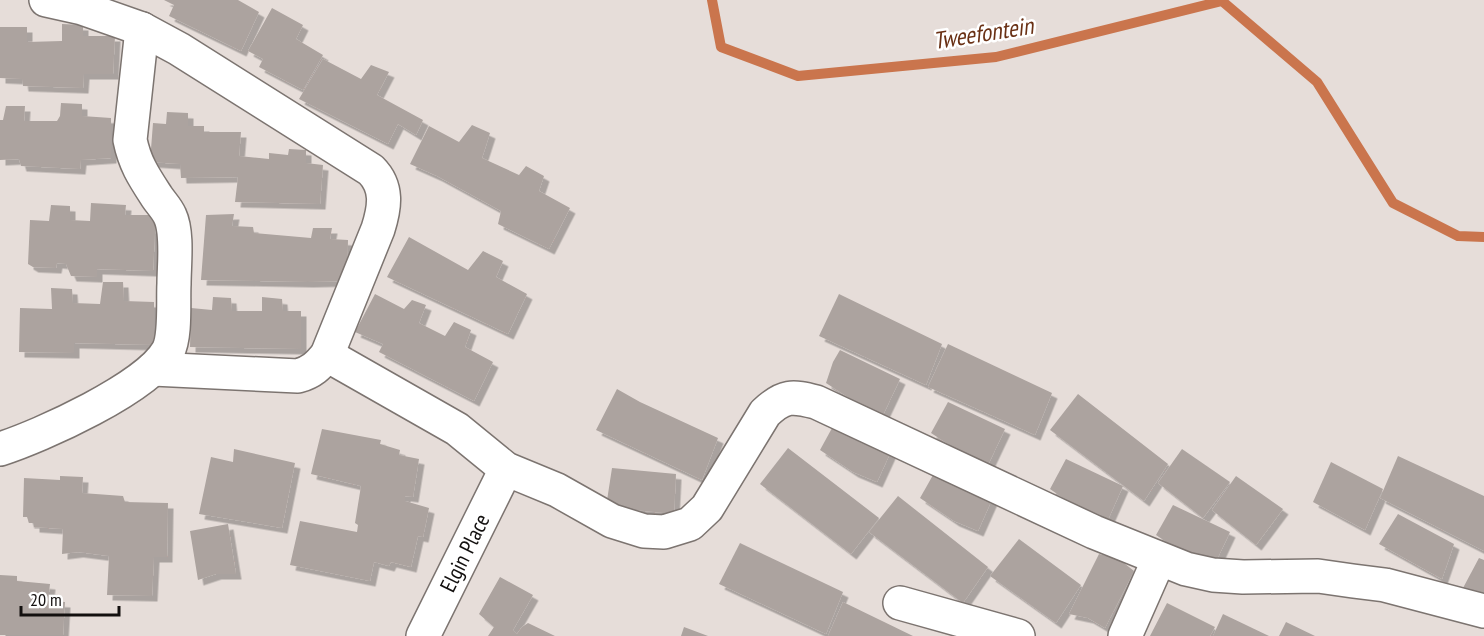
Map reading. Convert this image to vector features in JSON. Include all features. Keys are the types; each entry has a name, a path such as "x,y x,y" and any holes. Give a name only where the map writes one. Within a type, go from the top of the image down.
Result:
{"street":[{"path":"46,0 82,8 142,29 179,49 371,170 382,185 384,208 327,355 318,367 308,374 298,376 153,369"},
{"path":"0,449 24,441 88,410 142,379 169,350 172,334 175,243 171,216 133,158 130,140 142,29"},
{"path":"327,355 457,429 506,469 557,490 612,521 644,531 664,532 690,524 707,508 765,413 784,398 796,397 816,402 1094,532 1186,569 1212,575 1318,576 1385,585 1484,611"},
{"name":"Elgin Place","path":"423,636 506,469"},
{"path":"1125,636 1159,559"},
{"path":"900,603 1018,636"}],"building":[{"path":"164,0 238,0 259,12 241,51 169,16 174,5"},
{"path":"272,8 303,25 296,39 323,55 303,90 259,67 263,59 248,51"},
{"path":"62,24 83,25 83,36 115,36 113,74 84,74 83,88 23,86 22,79 0,78 0,27 27,27 27,42 62,41"},
{"path":"323,59 361,79 371,65 389,72 377,95 423,120 416,135 398,124 388,144 299,99"},
{"path":"61,103 82,104 82,116 111,118 111,158 81,160 80,169 21,166 19,159 0,160 0,120 3,120 6,106 25,106 24,121 57,121 60,116"},
{"path":"167,112 188,113 188,126 204,126 204,132 241,132 239,156 269,159 269,153 288,155 289,149 306,150 306,163 323,165 320,204 235,202 238,177 181,178 180,164 150,162 153,123 166,124"},
{"path":"472,125 490,133 482,158 519,175 526,166 544,176 539,191 570,208 549,249 498,224 501,211 410,164 429,126 459,142"},
{"path":"91,203 126,205 125,215 156,215 153,271 97,269 97,277 71,276 66,264 57,263 56,268 33,267 28,264 30,220 49,221 51,205 70,206 70,220 90,221"},
{"path":"234,214 232,226 253,227 254,233 311,238 313,228 332,228 330,239 348,240 347,281 201,280 206,215"},
{"path":"409,237 468,270 483,251 503,261 496,277 527,294 508,334 387,277"},
{"path":"103,282 123,282 124,301 154,302 154,345 74,343 74,353 19,352 20,308 52,309 51,288 72,289 73,303 100,304"},
{"path":"375,294 404,309 412,300 426,305 419,323 445,336 454,322 471,330 465,347 493,362 474,401 379,352 383,344 355,332"},
{"path":"839,294 942,344 926,385 819,336"},
{"path":"213,297 231,298 232,311 262,311 262,297 282,299 283,311 301,311 301,349 190,347 191,308 212,310"},
{"path":"948,344 1052,393 1035,435 928,387"},
{"path":"840,350 900,379 883,415 860,405 826,383"},
{"path":"617,389 718,438 702,480 596,430"},
{"path":"1078,394 1168,464 1144,501 1050,430"},
{"path":"948,402 1005,429 988,465 965,455 931,433"},
{"path":"837,419 893,447 877,482 853,472 820,450"},
{"path":"322,429 381,440 380,444 400,450 399,455 419,459 413,497 405,496 405,501 429,508 423,537 418,536 411,567 391,562 389,566 374,562 370,581 290,565 300,521 357,532 358,525 355,523 361,486 311,474"},
{"path":"788,448 879,518 851,554 760,484"},
{"path":"234,449 295,463 282,528 199,514 211,457 233,462"},
{"path":"1182,449 1230,482 1203,518 1158,483"},
{"path":"1398,456 1484,496 1484,551 1380,498"},
{"path":"1066,459 1123,486 1107,522 1083,512 1050,489"},
{"path":"1331,462 1383,489 1365,530 1313,502"},
{"path":"612,468 676,474 674,514 606,507"},
{"path":"937,468 994,495 978,531 954,521 920,498"},
{"path":"60,476 83,477 82,493 123,496 125,502 168,503 167,557 154,557 152,596 107,595 109,556 78,552 62,554 63,529 34,527 34,523 29,523 27,517 23,517 24,478 60,480"},
{"path":"1236,476 1283,509 1256,545 1212,510"},
{"path":"898,496 988,567 963,603 869,532"},
{"path":"1173,505 1230,532 1213,568 1190,558 1156,535"},
{"path":"1398,514 1454,544 1442,579 1379,544"},
{"path":"228,524 236,574 216,574 198,580 190,531"},
{"path":"1019,539 1081,585 1056,623 990,576"},
{"path":"740,543 843,592 826,634 719,584"},
{"path":"1099,554 1119,559 1134,571 1105,628 1088,618 1069,614"},
{"path":"1479,558 1484,560 1484,600 1463,588"},
{"path":"0,575 17,576 17,581 50,584 48,601 65,602 63,635 0,635"},
{"path":"500,577 533,595 513,630 517,634 528,623 555,636 488,636 494,627 479,614"},
{"path":"843,602 913,636 828,636"},
{"path":"1167,603 1215,627 1210,636 1150,636"},
{"path":"1223,614 1269,636 1213,636"},
{"path":"1286,622 1315,636 1279,636"},
{"path":"684,627 708,636 681,636"}],"waterway":[{"name":"Tweefontein","path":"712,0 721,47 798,76 996,57 1222,1 1317,82 1393,203 1458,236 1484,237"}]}
